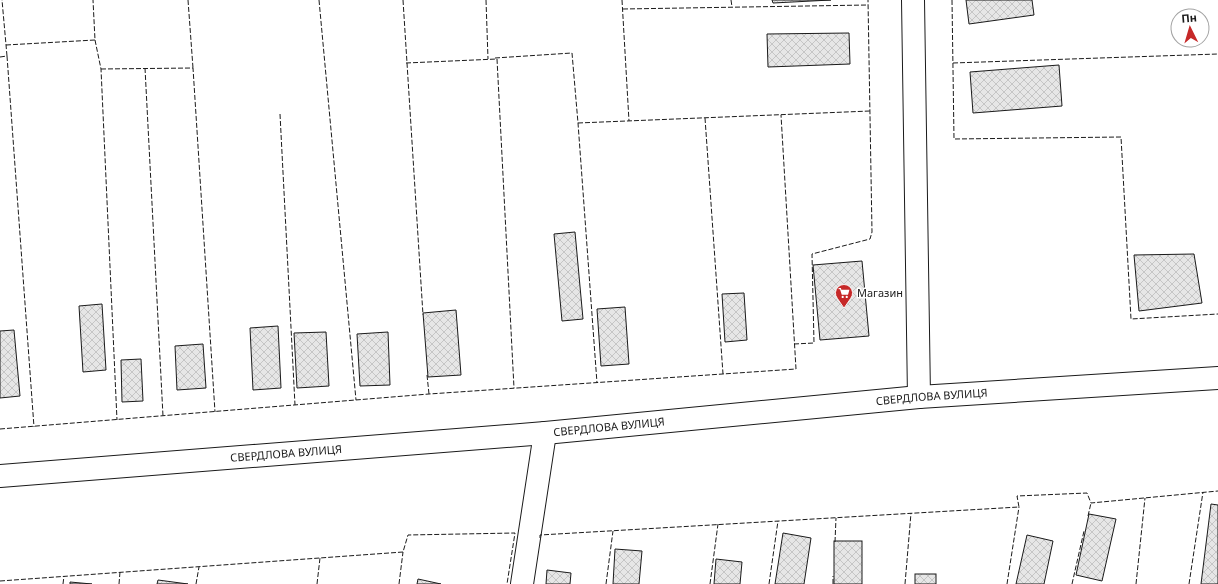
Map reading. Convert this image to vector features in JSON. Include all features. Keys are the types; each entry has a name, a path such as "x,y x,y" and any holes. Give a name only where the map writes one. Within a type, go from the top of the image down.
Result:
{"street":[{"path":"913,0 919,397"},
{"name":"СВЕРДЛОВА ВУЛИЦЯ","path":"0,476 545,433 919,397 1218,378"},
{"path":"522,584 545,433"}],"building":[{"path":"772,0 831,0 773,3"},
{"path":"966,0 1032,0 1034,15 969,24"},
{"path":"849,33 850,64 768,67 767,34"},
{"path":"1059,65 1062,106 973,113 970,72"},
{"path":"575,232 583,319 562,321 554,234"},
{"path":"1194,254 1202,303 1139,311 1134,255"},
{"path":"862,261 869,336 820,340 813,265"},
{"path":"744,293 747,340 725,342 722,294"},
{"path":"102,304 106,370 83,372 79,306"},
{"path":"625,307 629,364 601,366 597,309"},
{"path":"456,310 461,375 428,377 423,313"},
{"path":"278,326 281,388 253,390 250,328"},
{"path":"14,330 20,396 0,398 0,331"},
{"path":"326,332 329,386 297,388 294,333"},
{"path":"388,332 390,385 360,386 357,334"},
{"path":"203,344 206,388 177,390 175,346"},
{"path":"141,359 143,401 122,402 121,360"},
{"path":"1211,504 1218,505 1218,584 1201,584"},
{"path":"1089,514 1116,519 1102,581 1076,575"},
{"path":"783,533 811,538 804,584 775,584"},
{"path":"1027,535 1053,541 1044,584 1016,584"},
{"path":"834,541 862,541 862,584 834,584"},
{"path":"615,549 642,551 639,584 613,584"},
{"path":"716,559 742,562 740,584 714,584"},
{"path":"547,570 571,573 570,584 546,584"},
{"path":"915,574 936,574 936,584 915,584"},
{"path":"418,579 441,584 417,584"},
{"path":"158,580 188,584 157,584"},
{"path":"70,582 92,584 70,584"}],"fence":[{"path":"0,57 7,56 2,0"},
{"path":"6,45 95,40 93,0"},
{"path":"188,0 193,68"},
{"path":"319,0 356,400"},
{"path":"403,0 423,315"},
{"path":"486,0 488,59"},
{"path":"622,0 629,121"},
{"path":"731,0 732,7"},
{"path":"794,344 814,343 812,254 870,239 872,232 868,0"},
{"path":"952,0 954,139 1121,137 1131,319 1218,314"},
{"path":"623,9 868,5"},
{"path":"95,40 101,69 117,420"},
{"path":"495,58 572,53 597,383"},
{"path":"953,63 1218,54"},
{"path":"7,56 34,427"},
{"path":"406,63 497,59 514,388"},
{"path":"145,68 163,416"},
{"path":"101,69 193,68 215,412"},
{"path":"578,123 870,111"},
{"path":"280,114 295,405"},
{"path":"0,429 429,394 796,369 781,115"},
{"path":"705,118 723,374"},
{"path":"427,375 429,394"},
{"path":"540,538 540,535 1019,507 1017,496 1087,493 1091,503 1218,491"},
{"path":"1189,584 1203,492"},
{"path":"1136,584 1145,498"},
{"path":"1088,516 1091,503"},
{"path":"1007,584 1019,507"},
{"path":"905,584 911,513"},
{"path":"835,542 836,518"},
{"path":"769,584 778,521"},
{"path":"710,584 718,524"},
{"path":"606,584 613,531"},
{"path":"1072,584 1084,531"},
{"path":"0,581 403,552 408,535 515,533 507,584"},
{"path":"399,584 403,552"},
{"path":"317,584 320,558"},
{"path":"196,584 199,567"},
{"path":"119,584 120,572"},
{"path":"63,584 64,576"},
{"path":"833,576 833,584"}],"place":[{"name":"Mагазин","path":"844,308"}]}
